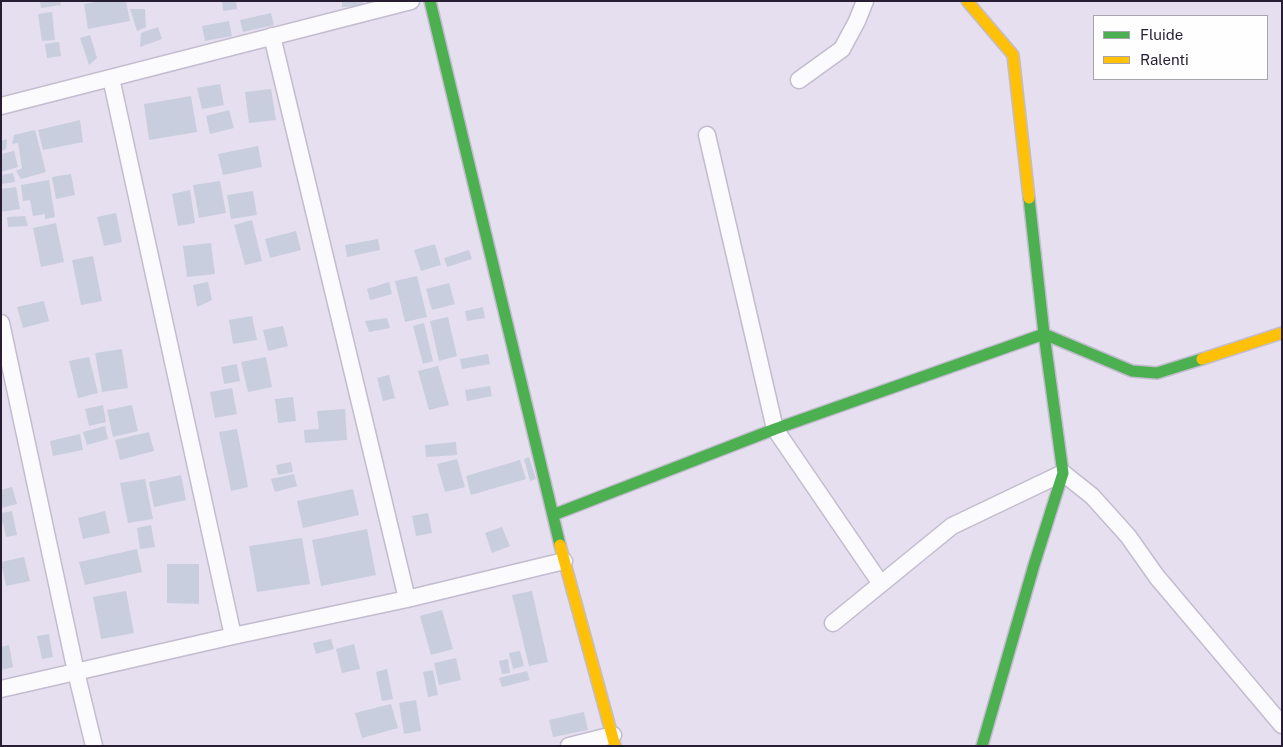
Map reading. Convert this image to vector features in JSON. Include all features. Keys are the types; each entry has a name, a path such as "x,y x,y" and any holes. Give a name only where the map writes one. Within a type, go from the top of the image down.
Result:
{"street":[{"path":"1,106 411,1"},
{"path":"430,1 552,515 614,740 570,746"},
{"path":"799,80 842,49 865,1"},
{"path":"967,1 1013,55 1044,334 1062,473 982,746"},
{"path":"272,36 407,599"},
{"path":"111,78 233,636"},
{"path":"708,135 775,430 881,584"},
{"path":"1,323 76,672 94,746"},
{"path":"552,515 775,430 1044,334 1132,371 1157,373 1282,333"},
{"path":"833,622 952,526 1062,473"},
{"path":"1062,473 1092,496 1128,536 1157,577 1282,725"},
{"path":"1,689 233,636 407,599 564,561"}],"building":[{"path":"40,1 60,1 61,5 41,8"},
{"path":"102,1 126,1 130,21 88,29 84,4"},
{"path":"222,1 236,1 237,9 223,11"},
{"path":"342,1 363,1 363,6 342,7"},
{"path":"130,9 145,9 146,27 137,31"},
{"path":"52,12 55,40 42,41 38,14"},
{"path":"271,13 274,25 243,32 240,20"},
{"path":"229,21 232,36 205,41 202,26"},
{"path":"158,27 162,39 140,47 141,33"},
{"path":"90,35 97,58 89,65 80,38"},
{"path":"59,42 61,56 47,58 45,44"},
{"path":"220,84 224,105 202,109 197,88"},
{"path":"271,89 276,120 249,123 245,92"},
{"path":"191,96 197,132 149,140 144,104"},
{"path":"229,110 234,128 210,134 206,116"},
{"path":"80,120 83,142 43,150 38,130"},
{"path":"35,130 46,172 21,179 16,171 22,168 18,143 12,144 14,135"},
{"path":"7,139 6,149 1,151 1,141"},
{"path":"258,146 262,167 223,175 218,154"},
{"path":"14,151 18,167 1,172 1,154"},
{"path":"13,173 15,182 1,184 1,175"},
{"path":"71,174 75,195 56,199 52,177"},
{"path":"49,180 55,217 45,219 45,214 33,216 30,200 23,201 21,185"},
{"path":"220,181 226,213 199,218 193,185"},
{"path":"16,187 20,209 1,212 1,189"},
{"path":"190,190 195,223 178,226 172,194"},
{"path":"253,191 257,215 231,219 227,195"},
{"path":"116,213 122,242 104,246 97,217"},
{"path":"25,216 28,226 8,227 7,217"},
{"path":"252,220 262,261 245,265 234,225"},
{"path":"56,223 64,262 41,267 33,228"},
{"path":"296,231 301,250 270,258 265,239"},
{"path":"378,239 380,250 347,257 345,245"},
{"path":"211,243 215,274 187,277 183,246"},
{"path":"435,244 441,265 421,271 414,250"},
{"path":"469,250 472,259 447,267 444,258"},
{"path":"93,256 102,301 81,305 72,260"},
{"path":"417,276 427,317 405,322 395,281"},
{"path":"208,282 212,300 197,307 193,285"},
{"path":"389,282 392,294 370,300 367,289"},
{"path":"449,283 455,304 432,310 426,289"},
{"path":"44,301 49,321 23,328 17,307"},
{"path":"483,307 485,318 467,321 465,311"},
{"path":"252,316 257,340 233,344 229,320"},
{"path":"448,317 457,356 439,361 430,321"},
{"path":"387,318 390,328 369,332 365,321"},
{"path":"424,323 433,361 423,364 413,326"},
{"path":"283,326 288,346 268,351 263,330"},
{"path":"122,349 128,388 102,392 95,353"},
{"path":"488,354 490,364 462,369 460,359"},
{"path":"89,357 98,393 78,398 69,361"},
{"path":"266,357 272,387 248,392 241,362"},
{"path":"237,364 240,381 224,384 221,367"},
{"path":"438,366 449,405 429,410 418,371"},
{"path":"389,375 395,398 383,401 377,378"},
{"path":"490,386 492,396 467,401 465,390"},
{"path":"232,388 237,414 215,418 210,392"},
{"path":"293,397 296,421 278,423 275,399"},
{"path":"103,405 106,422 89,426 85,409"},
{"path":"132,405 138,431 113,437 107,410"},
{"path":"345,409 347,440 305,443 304,430 319,429 317,411"},
{"path":"105,426 108,439 87,445 83,432"},
{"path":"237,429 248,487 231,491 219,432"},
{"path":"149,432 154,451 120,460 115,440"},
{"path":"80,434 83,450 53,456 50,441"},
{"path":"456,442 457,455 426,457 425,445"},
{"path":"529,457 536,479 530,481 524,459"},
{"path":"457,459 465,487 445,492 437,464"},
{"path":"520,460 526,479 471,495 466,476"},
{"path":"291,462 293,472 278,475 276,465"},
{"path":"294,474 297,486 275,492 271,479"},
{"path":"181,475 186,500 154,507 149,482"},
{"path":"145,479 153,519 128,523 120,483"},
{"path":"12,487 17,504 1,508 1,490"},
{"path":"353,489 359,515 303,528 297,501"},
{"path":"12,511 17,535 6,537 3,523 1,524 1,513"},
{"path":"105,511 110,533 83,539 78,518"},
{"path":"428,513 432,533 416,536 412,516"},
{"path":"151,525 155,547 140,549 137,528"},
{"path":"502,527 510,546 492,553 485,533"},
{"path":"367,529 376,575 321,586 312,540"},
{"path":"302,538 310,584 257,592 249,546"},
{"path":"137,549 142,572 85,585 79,562"},
{"path":"24,557 30,581 6,586 1,562"},
{"path":"167,564 199,564 199,604 167,603"},
{"path":"126,591 134,633 101,639 93,597"},
{"path":"532,591 548,662 529,666 512,595"},
{"path":"442,610 453,649 431,655 420,616"},
{"path":"49,634 53,657 42,659 37,636"},
{"path":"331,639 334,649 316,654 313,643"},
{"path":"354,644 360,669 342,673 336,649"},
{"path":"9,645 13,667 1,670 1,647"},
{"path":"520,651 524,666 513,669 509,653"},
{"path":"456,658 461,680 439,685 434,663"},
{"path":"508,659 510,673 502,674 499,661"},
{"path":"387,669 393,699 382,701 376,672"},
{"path":"433,670 438,695 428,697 423,672"},
{"path":"527,671 530,680 502,687 499,678"},
{"path":"416,700 421,731 404,734 399,703"},
{"path":"391,704 398,728 362,738 355,713"},
{"path":"584,712 588,730 553,737 549,720"}],"traffic: fast":[{"path":"430,1 560,545"},
{"path":"982,746 1034,565 1063,473 1044,334 1029,198"},
{"path":"553,515 775,429 1044,334 1132,371 1157,373 1202,359"}],"traffic: slow":[{"path":"967,1 1013,55 1029,198"},
{"path":"1202,359 1282,333"},
{"path":"560,545 615,746"}]}
